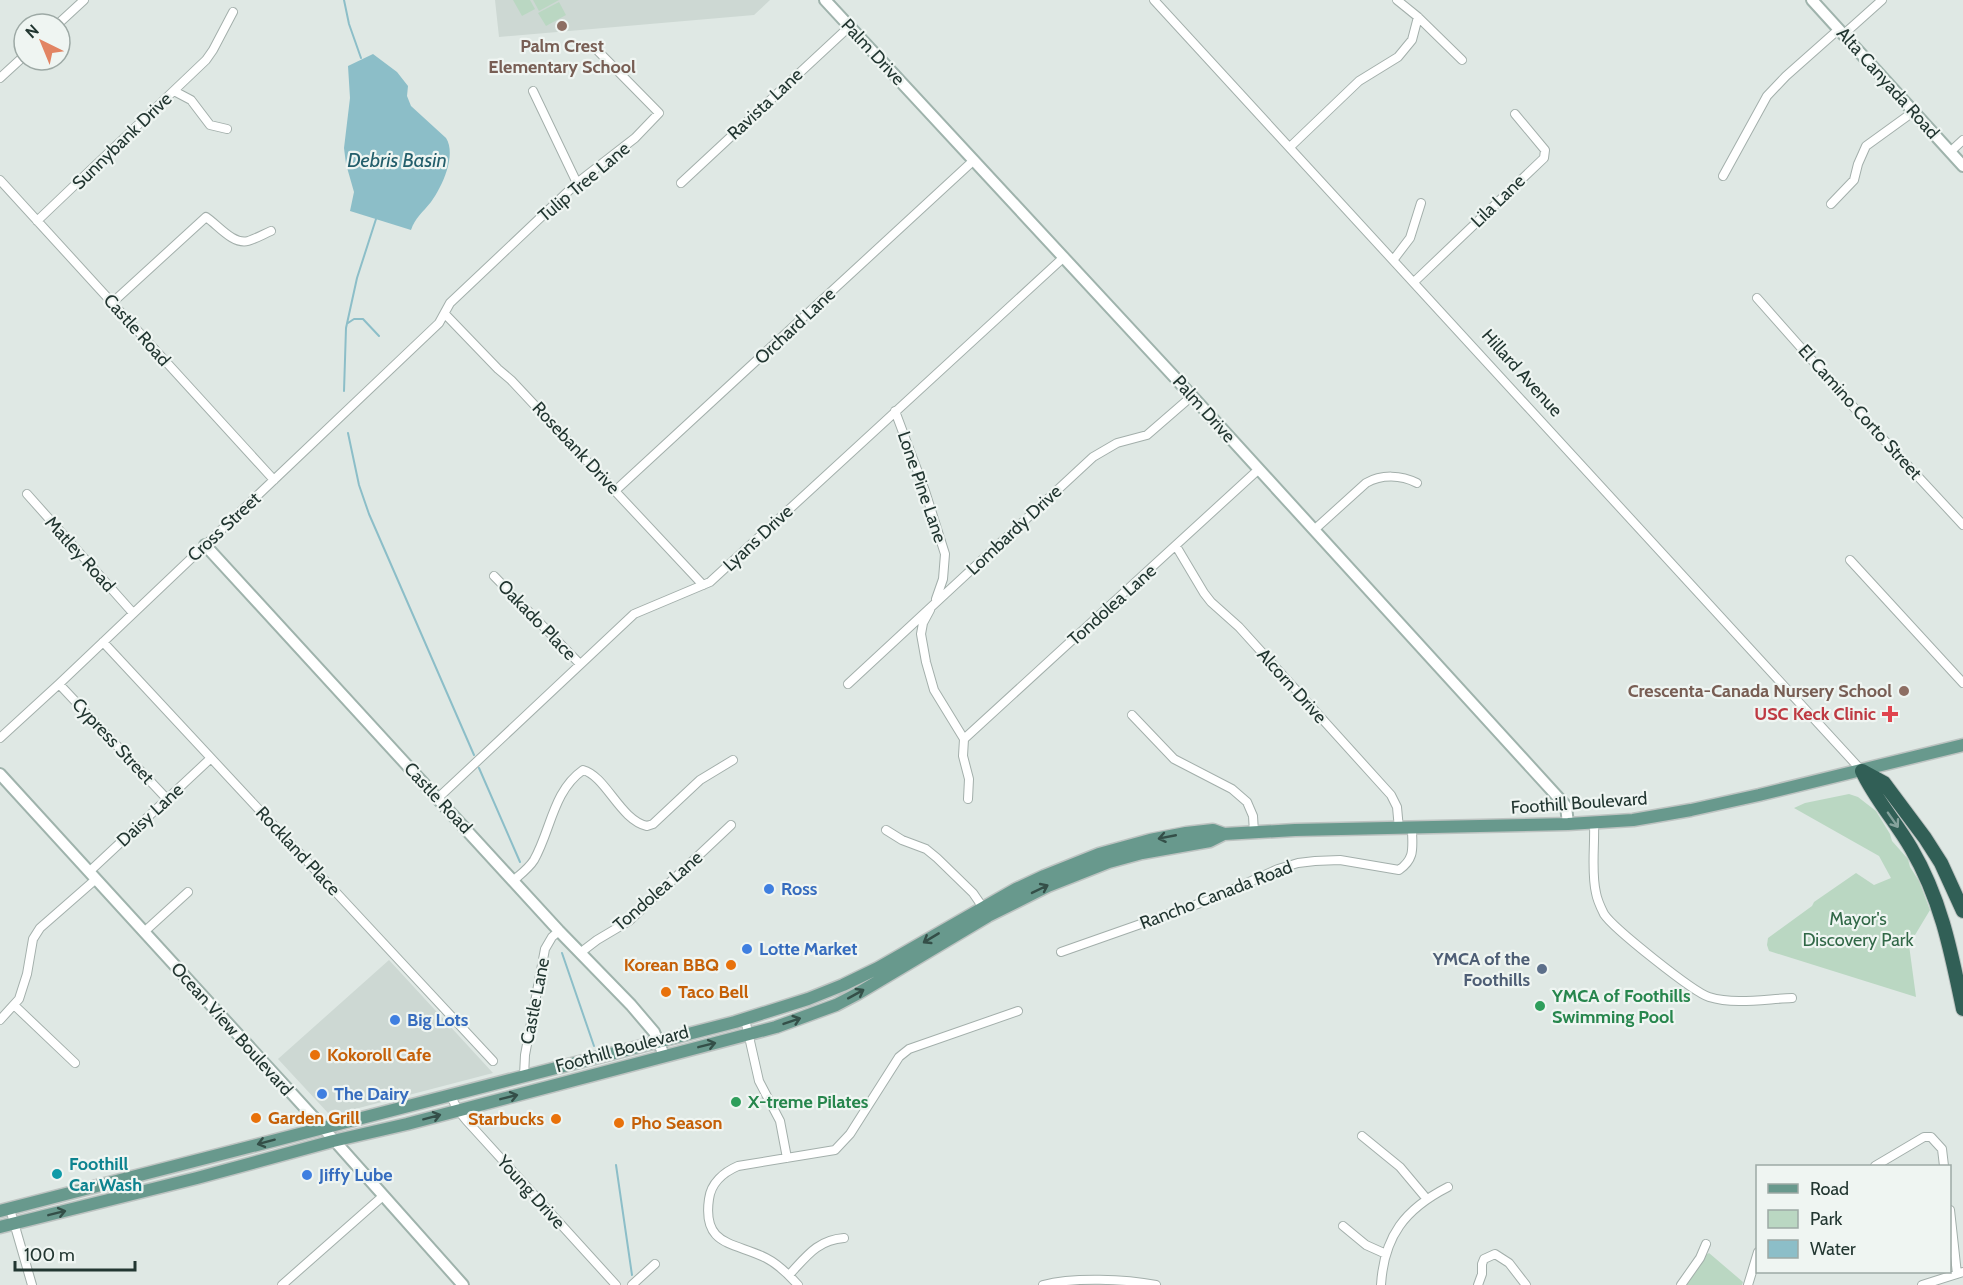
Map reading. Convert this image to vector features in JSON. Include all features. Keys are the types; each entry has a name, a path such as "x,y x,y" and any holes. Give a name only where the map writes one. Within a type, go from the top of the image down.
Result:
{"highway":[{"name":"Hillard Avenue","path":"1862,771 1884,783 1925,838 1946,873 1963,911"},
{"name":"Hillard Avenue","path":"1862,771 1869,788 1906,840 1927,878 1940,909 1948,938 1963,1009"}],"main road":[{"name":"Foothill Boulevard","path":"0,1227 776,1027 836,1005 857,994 911,956 1044,876 1116,849 1150,840 1212,830 1224,834 1568,825 1633,820 1691,810 1862,771 1963,745"},
{"name":"Foothill Boulevard","path":"5,1210 745,1019 808,999 911,956"}],"street":[{"path":"71,12 84,0"},
{"name":"Palm Drive","path":"825,0 1192,396 1566,806 1568,825"},
{"name":"Hillard Avenue","path":"1154,0 1862,771"},
{"path":"1397,0 1462,60"},
{"name":"Alta Canyada Road","path":"1812,0 1963,166"},
{"path":"1723,176 1767,96 1786,76 1882,0"},
{"name":"Sunnybank Drive","path":"37,221 206,60 233,12"},
{"path":"1290,147 1359,81 1398,57 1412,40 1418,17"},
{"name":"Ravista Lane","path":"681,183 850,26"},
{"name":"Tulip Tree Lane","path":"445,314 450,303 577,183 635,138 659,113 595,48"},
{"path":"0,78 12,67"},
{"path":"174,91 191,100 210,125 227,129"},
{"path":"532,91 577,183"},
{"path":"1831,204 1854,180 1866,146 1913,112"},
{"name":"Lila Lane","path":"1414,282 1544,158 1545,150 1515,114"},
{"path":"1950,152 1963,140"},
{"name":"Orchard Lane","path":"616,490 974,160"},
{"name":"Castle Road","path":"0,180 274,480"},
{"path":"1394,260 1410,238 1421,203"},
{"path":"113,302 206,217 233,240 246,242 271,231"},
{"name":"Lyans Drive","path":"438,798 634,614 710,582 1064,257"},
{"name":"El Camino Corto Street","path":"1757,298 1858,412 1963,525"},
{"name":"Rosebank Drive","path":"445,314 616,490 703,585"},
{"name":"Cross Street","path":"0,738 439,323 445,314"},
{"name":"Lombardy Drive","path":"848,684 1093,457 1117,443 1147,435 1192,396"},
{"name":"Lone Pine Lane","path":"895,411 925,491 945,554 943,579 935,603 922,628 926,662 934,690 964,739 963,756 969,779 968,800"},
{"name":"Tondolea Lane","path":"964,739 1259,469"},
{"path":"1314,530 1374,478 1382,476 1409,479 1417,483"},
{"name":"Matley Road","path":"27,494 133,613"},
{"name":"Castle Road","path":"205,545 650,1026 664,1055"},
{"name":"Alcorn Drive","path":"1176,546 1211,602 1239,627 1391,795 1397,807 1399,829"},
{"path":"1850,560 1963,683"},
{"name":"Oakado Place","path":"494,576 580,664"},
{"name":"Rockland Place","path":"103,642 492,1061"},
{"name":"Cypress Street","path":"59,684 167,800"},
{"path":"1132,716 1174,759 1232,789 1248,802 1253,816 1254,832"},
{"name":"Daisy Lane","path":"0,1019 19,999 27,974 33,939 40,927 211,758"},
{"path":"514,880 533,861 561,792 583,770 593,775 632,819 647,826 653,824 700,780 732,760"},
{"name":"Ocean View Boulevard","path":"0,774 463,1285"},
{"path":"1594,824 1596,894 1604,914 1614,926 1682,981 1709,997 1742,1001 1792,998"},
{"name":"Tondolea Lane","path":"580,952 629,921 732,825"},
{"name":"Rancho Canada Road","path":"1061,952 1209,900 1278,869 1298,863 1340,860 1399,870 1410,861 1413,854 1412,828"},
{"path":"886,830 902,840 926,849 937,858 972,893 986,912"},
{"path":"144,932 188,892"},
{"name":"Castle Lane","path":"524,1076 525,1055 545,949 552,937 560,931"},
{"path":"14,1005 75,1063"},
{"path":"798,1285 789,1275 766,1258 729,1245 720,1239 709,1222 710,1193 713,1187 725,1173 738,1166 834,1150 850,1134 890,1069 909,1049 1018,1011"},
{"path":"745,1019 759,1081 776,1109 787,1158"},
{"name":"Young Drive","path":"450,1095 458,1110 616,1285"},
{"path":"1362,1136 1400,1167 1426,1198"},
{"path":"1878,1165 1924,1137 1930,1137 1942,1149 1944,1165"},
{"path":"1381,1285 1386,1254 1401,1223 1426,1198 1448,1187"},
{"path":"282,1285 383,1196"},
{"path":"5,1210 14,1224 32,1285"},
{"path":"1922,1285 1960,1273 1951,1216"},
{"path":"1343,1226 1366,1245 1386,1254"},
{"path":"789,1275 822,1243 831,1239 844,1238"},
{"path":"1681,1285 1696,1265 1706,1244"},
{"path":"1478,1285 1484,1259 1495,1254 1509,1263 1526,1285"},
{"path":"1748,1285 1756,1259"},
{"path":"632,1285 656,1264"},
{"path":"1043,1285 1098,1280 1137,1281 1156,1285"}],"shaded area":[{"name":"Palm Crest Elementary School","path":"495,0 770,0 754,15 499,37"},
{"path":"389,960 493,1073 329,1114 278,1059"}],"green space":[{"path":"513,0 530,0 535,9 522,16"},
{"path":"533,0 559,0 539,11"},
{"path":"559,2 566,15 546,26 538,13"},
{"name":"Mayor's Discovery Park","path":"1849,794 1858,797 1876,811 1892,841 1908,859 1930,910 1909,945 1916,997 1769,951 1767,945 1768,938 1856,873 1874,885 1891,878 1879,856 1794,808 1805,803"},
{"path":"1709,1253 1743,1282 1742,1285 1686,1285 1704,1256"}],"water":[{"name":"Debris Basin","path":"373,54 397,72 408,86 407,96 411,106 446,138 449,145 449,162 443,180 435,196 411,230 350,211 354,192 344,148 350,98 348,66"}],"waterway":[{"path":"344,0 349,24 361,58"},
{"path":"344,391 346,328 357,278 376,219"},
{"path":"348,323 354,319 363,319 379,336"},
{"path":"348,433 359,485 369,514 474,755"},
{"path":"479,768 520,862"},
{"path":"562,953 594,1046"},
{"path":"616,1165 632,1275"}],"place":[{"name":"Palm Crest Elementary School","path":"562,26"},
{"name":"Crescenta-Canada Nursery School","path":"1904,691"},
{"name":"USC Keck Clinic","path":"1890,714"},
{"name":"Ross","path":"769,889"},
{"name":"Lotte Market","path":"747,949"},
{"name":"Korean BBQ","path":"731,965"},
{"name":"YMCA of the Foothills","path":"1542,969"},
{"name":"Taco Bell","path":"666,992"},
{"name":"YMCA of Foothills Swimming Pool","path":"1540,1006"},
{"name":"Big Lots","path":"395,1020"},
{"name":"Kokoroll Cafe","path":"315,1055"},
{"name":"The Dairy","path":"322,1094"},
{"name":"X-treme Pilates","path":"736,1102"},
{"name":"Garden Grill","path":"256,1118"},
{"name":"Starbucks","path":"556,1119"},
{"name":"Pho Season","path":"619,1123"},
{"name":"Foothill Car Wash","path":"57,1174"},
{"name":"Jiffy Lube","path":"307,1175"}]}
